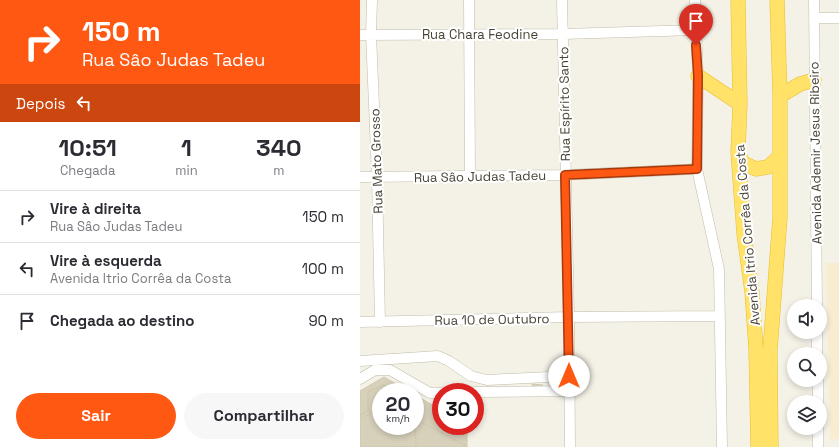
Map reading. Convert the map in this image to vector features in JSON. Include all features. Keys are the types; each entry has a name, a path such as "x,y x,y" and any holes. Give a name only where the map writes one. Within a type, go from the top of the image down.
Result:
{"highway":[{"name":"Avenida Itrio Corrêa da Costa","path":"738,0 740,104 738,152 744,234 752,292 756,349 758,447"},
{"name":"Avenida Itrio Corrêa da Costa","path":"771,447 770,350 780,217 780,96 777,0"},
{"path":"698,76 740,104"},
{"path":"780,96 800,84 814,80"},
{"path":"738,152 744,163 756,169 768,167 779,157"}],"street":[{"name":"Rua Mato Grosso","path":"372,0 371,34 377,177 380,322"},
{"path":"468,0 470,176"},
{"name":"Rua Espírito Santo","path":"562,0 569,317 570,447"},
{"path":"695,0 698,76 697,169 719,269 722,447"},
{"name":"Avenida Ademir Jesus Ribeiro","path":"814,0 817,299"},
{"path":"814,18 839,18"},
{"name":"Rua Chara Feodine","path":"360,35 563,34 696,30"},
{"name":"Rua Sâo Judas Tadeu","path":"360,177 565,175 697,169"},
{"name":"Rua 10 de Outubro","path":"360,322 569,317 720,316"},
{"path":"360,361 438,356 449,361 471,376 487,380 569,376"},
{"path":"360,379 375,370 390,370 432,393"},
{"path":"484,392 569,391"},
{"path":"818,435 818,447"}],"shaded area":[{"path":"826,263 839,263 839,439 830,440 827,299"}],"building":[{"path":"384,377 394,383 374,383"},
{"path":"372,384 372,390 368,392 368,411 360,415 360,391"},
{"path":"532,384 543,385 542,390 533,388"},
{"path":"372,390 372,435 424,435 424,424 432,428 432,435 446,435 467,447 360,447 360,415 368,411 368,392"},
{"path":"424,400 432,405 432,428 424,424"},
{"path":"372,412 372,435 416,435 416,447 360,447 360,419"},
{"path":"446,435 467,435 467,446"}],"route":[{"path":"569,376 565,175 697,169 698,76 696,45"}]}
